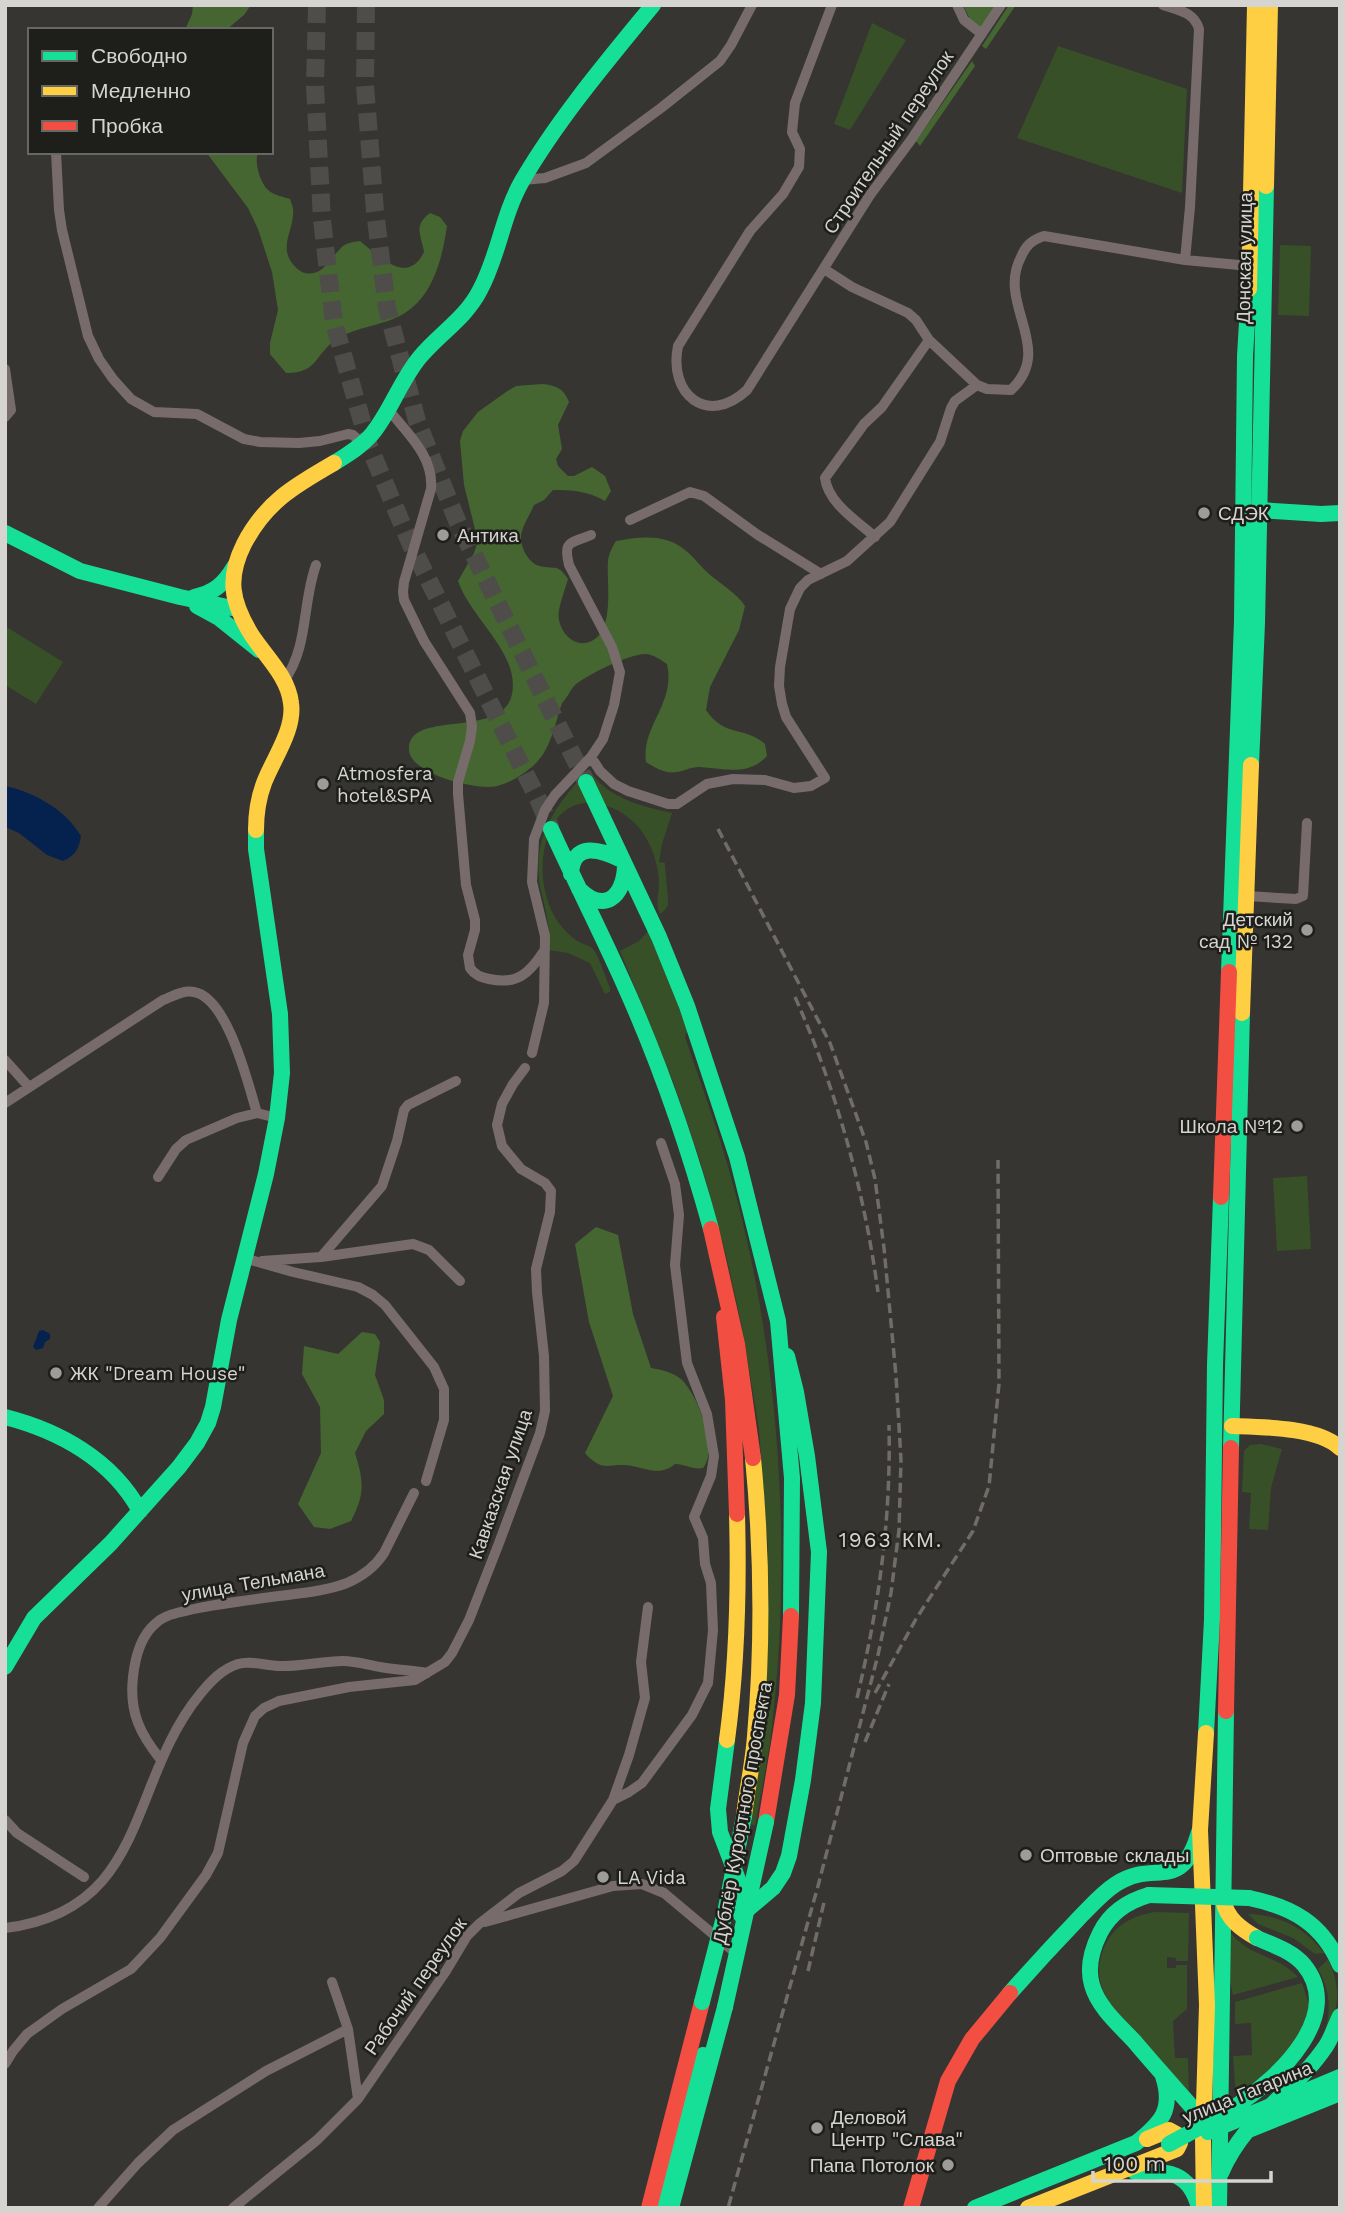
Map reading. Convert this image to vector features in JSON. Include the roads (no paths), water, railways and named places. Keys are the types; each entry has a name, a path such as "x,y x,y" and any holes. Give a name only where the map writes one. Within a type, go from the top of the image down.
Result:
{"main road":[{"path":"180,597 206,595 216,590 228,579 254,524 274,499 362,444 376,429 414,364 436,340 461,319 483,286 503,220 523,180 597,76 653,5"},
{"name":"Донская улица","path":"1252,510 1245,356 1250,266 1255,5"},
{"name":"Донская улица","path":"1252,510 1270,5"},
{"path":"1252,510 1340,513"},
{"path":"1219,2208 1227,1623 1256,655 1252,510"},
{"path":"1201,2208 1207,2005 1200,1830 1212,1620 1215,1365 1241,632 1252,510"},
{"path":"5,533 80,571 237,609"},
{"path":"5,1667 34,1618 111,1544 197,1443 208,1423 218,1387 229,1321 250,1260 277,1118 282,1073 280,1014 255,827 260,795 288,726 291,702 284,681 250,634 237,609 234,567"},
{"path":"180,597 219,618 268,658"},
{"name":"Дублёр Курортного проспекта","path":"586,782 659,937 708,1064 737,1157 778,1321 792,1478 791,1636 787,1695 766,1822 725,2007 671,2208"},
{"name":"Дублёр Курортного проспекта","path":"551,829 613,959 675,1113 705,1207 742,1375 759,1514 759,1671 755,1740 744,1816 725,1913 649,2208"},
{"path":"584,850 602,850 624,863 625,879 622,889 607,901 588,899 574,880 573,859 584,850"},
{"path":"661,2208 745,1898 720,1832 718,1809 732,1705 737,1557 733,1400 719,1266"},
{"path":"741,1915 773,1888 789,1856 813,1703 819,1552 796,1392 778,1321"},
{"path":"5,1418 35,1426 90,1454 125,1486 140,1511"},
{"path":"1232,1426 1265,1428 1337,1442"},
{"path":"911,2208 948,2081 965,2047 978,2029 1062,1935 1107,1891 1115,1884 1137,1875 1184,1866 1192,1854 1200,1830"},
{"path":"1203,2138 1198,2114 1106,2010 1096,1995 1090,1961 1099,1936 1114,1913 1128,1903 1149,1895 1263,1900 1296,1912 1309,1921 1327,1939 1340,1965"},
{"path":"1002,2208 1169,2144 1225,2113 1267,2082 1296,2052 1315,2022 1319,2008 1318,1993 1310,1972 1290,1954 1257,1938 1234,1922 1224,1908 1223,1896"},
{"path":"1219,2186 1227,2156 1243,2133 1325,2047 1340,2016"},
{"path":"1136,2143 1156,2127 1167,2108 1167,2085 1162,2074"},
{"name":"улица Гагарина","path":"1169,2144 1235,2122 1340,2077"},
{"path":"1243,2133 1340,2094"},
{"path":"975,2208 1169,2130 1176,2132 1181,2140 1177,2149 1028,2208"},
{"path":"1115,2174 1154,2170 1172,2174 1192,2186 1201,2208"}],"street":[{"path":"523,180 545,178 586,163 662,108 720,61 752,5"},
{"name":"Строительный переулок","path":"832,5 795,103 792,132 800,149 799,167 783,194 750,231 678,346 675,360 679,382 699,403 711,406 728,404 747,390 870,195 911,140 1001,5"},
{"path":"957,5 964,20 982,34"},
{"path":"1163,5 1194,18 1199,29 1185,260"},
{"path":"56,154 59,210 85,326 99,359 131,399 154,412 197,414 233,434 252,440 299,443 348,434 358,438 362,444"},
{"name":"Донская улица","path":"977,385 987,389 1011,390 1026,372 1028,339 1014,294 1014,277 1017,263 1034,239 1044,236 1185,260 1250,266"},
{"path":"591,757 600,771 614,784 668,804 677,804 707,785 733,779 765,780 794,788 811,786 825,778 786,717 779,686 790,609 800,588 808,580 847,561 890,522 936,450 955,401 977,385 929,340 908,313 852,287 824,269"},
{"path":"875,537 839,505 826,489 825,478 864,424 882,407 929,340"},
{"path":"5,369 11,410 5,417"},
{"path":"388,409 424,453 432,479 404,583 404,600 424,641 466,703 472,720 470,741 458,782 466,885 475,920 468,955 470,968 480,977 511,981 533,968 544,951"},
{"path":"630,520 690,492 704,496 821,574"},
{"path":"532,1053 544,1003 545,936 532,881 534,839 555,795 591,757 603,739 614,705 620,672 617,658 569,565 566,551 570,542 591,535"},
{"path":"284,681 293,668 305,628 316,565"},
{"path":"1247,896 1296,900 1303,896 1307,823"},
{"path":"5,1103 163,1000 179,993 197,992 206,997 225,1022 236,1044 257,1113"},
{"path":"5,1060 29,1087"},
{"name":"Кавказская улица","path":"5,2064 27,2034 62,2009 122,1975 136,1964 160,1938 206,1875 218,1853 243,1742 255,1716 279,1701 349,1687 421,1678 452,1654 469,1620 522,1482 545,1411 544,1356 536,1269 550,1212 551,1191 545,1183 521,1169 502,1146 497,1125 502,1104 525,1068"},
{"path":"321,1257 382,1186 404,1110 408,1105 456,1081"},
{"path":"158,1177 176,1149 186,1140 237,1118 257,1113 277,1118"},
{"path":"613,1800 636,1789 642,1783 692,1716 708,1683 713,1630 703,1538 694,1517 711,1476 714,1456 707,1414 687,1363 675,1265 679,1215 675,1184 661,1143"},
{"path":"250,1260 321,1257 413,1244 429,1250 460,1281"},
{"path":"250,1260 366,1291 385,1305 434,1367 444,1390 444,1420 426,1481"},
{"name":"улица Тельмана","path":"162,1760 140,1731 132,1690 140,1646 155,1623 173,1614 220,1603 325,1589 360,1577 378,1562 384,1553 414,1493"},
{"path":"613,1800 645,1698 641,1662 648,1606"},
{"path":"5,1928 50,1918 81,1901 103,1881 121,1857 162,1760 195,1701 216,1676 238,1664 246,1663 281,1666 340,1661 427,1673"},
{"name":"Рабочий переулок","path":"233,2208 317,2140 358,2099 467,1936 519,1893 569,1867 613,1800"},
{"path":"5,1820 17,1833 84,1877"},
{"path":"479,1924 613,1886 642,1884 664,1893 733,1950"},
{"name":"Рабочий переулок","path":"332,1982 348,2029 358,2099"},
{"name":"Рабочий переулок","path":"99,2208 138,2162 173,2130 266,2071 348,2029"}],"water":[{"path":"5,786 38,798 67,818 81,836 78,848 71,857 63,861 47,855 19,833 5,827"},
{"path":"39,1331 50,1334 50,1339 45,1342 43,1348 36,1350 33,1347"}],"tunnel":[{"path":"317,5 315,86 322,220 334,323 369,446 411,545 551,829"},
{"path":"366,5 365,85 375,211 387,308 417,421 458,523 586,782"}],"railway":[{"path":"718,829 830,1043 866,1142 875,1179 884,1248 901,1460 899,1530 891,1593 878,1655 818,1886 728,2208"},
{"path":"795,997 824,1068 847,1142 865,1216 878,1292"},
{"path":"875,1693 916,1619 973,1531 989,1486 999,1384 998,1160"},
{"path":"857,1698 872,1630 886,1529 889,1425"},
{"path":"865,1742 889,1684"},
{"path":"808,1971 825,1898"}],"place":[{"name":"СДЭК","path":"1204,513"},
{"name":"Антика","path":"443,535"},
{"name":"Atmosfera hotel&SPA","path":"323,784"},
{"name":"Детский сад № 132","path":"1307,930"},
{"name":"Школа №12","path":"1297,1126"},
{"name":"ЖК \"Dream House\"","path":"56,1373"},
{"name":"Оптовые склады","path":"1026,1855"},
{"name":"LA Vida","path":"603,1877"},
{"name":"Деловой Центр \"Слава\"","path":"817,2128"},
{"name":"Папа Потолок","path":"948,2165"}],"district":[{"name":"1963 КМ.","path":"891,1540"}]}
